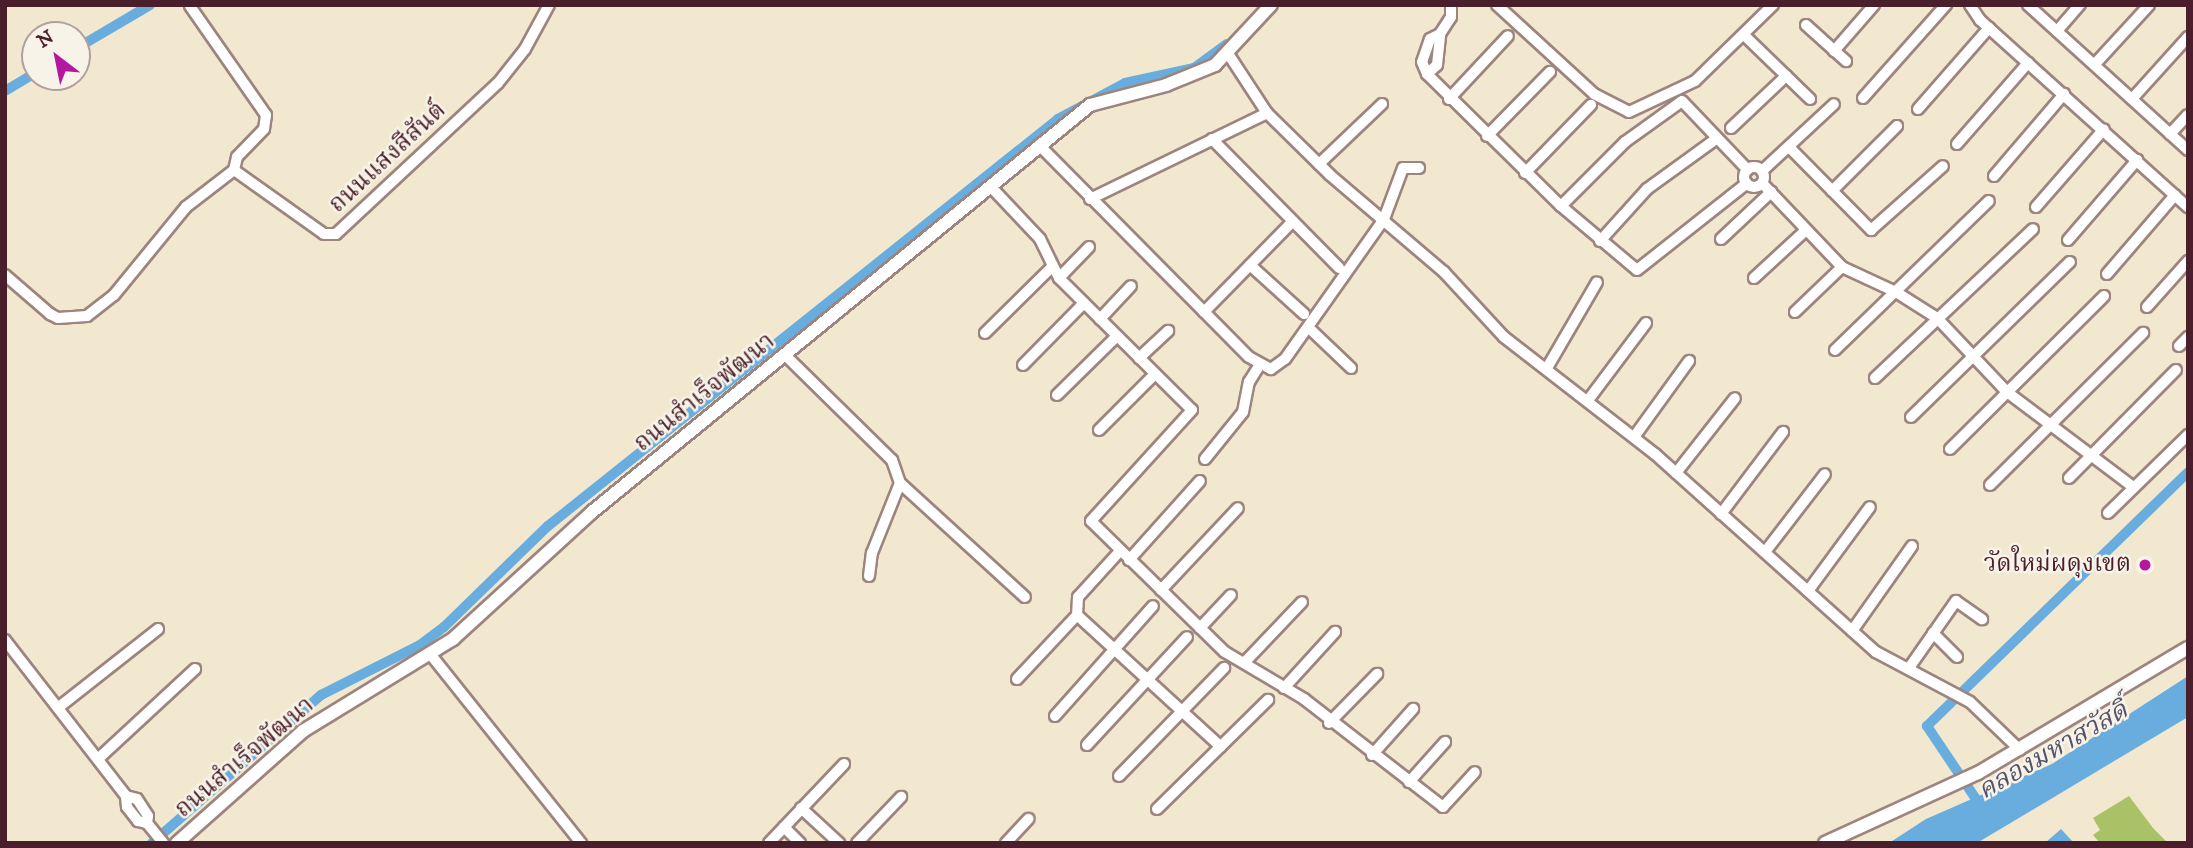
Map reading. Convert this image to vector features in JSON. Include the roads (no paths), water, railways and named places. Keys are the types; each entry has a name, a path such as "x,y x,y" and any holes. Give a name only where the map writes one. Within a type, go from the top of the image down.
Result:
{"street":[{"name":"ถนนแสงสีสันต์","path":"234,170 324,234 336,234 382,196 505,76 549,5"},
{"name":"ถนนสำเร็จพัฒนา","path":"177,843 303,731 431,654 592,512 992,188 1090,104 1193,75 1229,55 1271,5"},
{"path":"1451,5 1451,17 1440,34 1443,46 1437,65 1427,74 1449,99 1560,206 1600,242 1637,270 1747,183 1748,170"},
{"path":"1497,5 1594,94 1629,112 1695,81 1744,35 1766,7"},
{"path":"1835,51 1874,5"},
{"path":"1863,98 1946,5"},
{"path":"1970,5 1989,28 2104,128 2188,207"},
{"path":"2028,5 2188,150"},
{"path":"2057,30 2080,5"},
{"path":"2095,64 2148,5"},
{"path":"5,275 58,318 88,316 114,295 186,207 234,170 237,157 264,129 266,115 190,6"},
{"path":"1806,25 1846,61"},
{"path":"1918,109 1989,28"},
{"path":"1744,35 1810,99"},
{"path":"1449,99 1508,36"},
{"path":"2133,99 2188,37"},
{"path":"1229,55 1268,113 1319,164 1444,272 1504,337 1589,399 1634,437 1852,631 1896,665 1909,668 1944,685 1970,702 2020,750"},
{"path":"1956,144 2028,63"},
{"path":"1487,136 1550,72"},
{"path":"1731,128 1786,76"},
{"path":"1994,176 2064,94"},
{"path":"1560,206 1625,142 1682,101 1748,170 1762,171 1834,104"},
{"path":"1319,164 1382,104"},
{"path":"1525,173 1591,105"},
{"path":"1090,199 1268,113"},
{"path":"2170,134 2188,115"},
{"path":"1832,191 1897,126"},
{"path":"2036,207 2104,128"},
{"path":"1212,139 1339,268"},
{"path":"1600,242 1647,189 1716,139"},
{"path":"1039,145 1259,366 1279,366 1309,328 1384,219 1404,168 1419,168"},
{"path":"1788,147 1871,230 1943,166"},
{"path":"2068,240 2137,160"},
{"path":"1762,171 1762,183 1842,267 1896,292 1937,318 2007,393 2133,487"},
{"path":"1747,183 1754,187 1762,183"},
{"path":"992,188 1040,239 1059,278 1192,410 1091,522 1200,628 1244,663 1304,699 1329,723 1443,807 1475,772"},
{"path":"1721,239 1772,192"},
{"path":"2107,274 2175,195"},
{"path":"1835,350 1989,201"},
{"path":"1204,313 1293,221"},
{"path":"1875,378 2033,229"},
{"path":"1754,278 1805,231"},
{"path":"1059,278 1089,247"},
{"path":"2147,307 2188,261"},
{"path":"1911,416 1975,357 2070,262"},
{"path":"1250,265 1304,314"},
{"path":"985,332 1053,266"},
{"path":"1795,312 1842,267"},
{"path":"1547,368 1597,282"},
{"path":"1100,319 1130,286"},
{"path":"1950,449 2104,296"},
{"path":"1023,365 1084,303"},
{"path":"1589,399 1646,323"},
{"path":"1309,328 1351,368"},
{"path":"1139,358 1168,331"},
{"path":"1990,485 2143,333"},
{"path":"1057,396 1117,336"},
{"path":"2179,346 2188,337"},
{"path":"785,355 892,460 900,483 1025,597"},
{"path":"1634,437 1689,361"},
{"path":"1205,459 1243,412 1249,382 1259,366"},
{"path":"2069,478 2176,370"},
{"path":"1099,430 1156,374"},
{"path":"1676,473 1735,398"},
{"path":"1721,514 1783,432"},
{"path":"2108,513 2188,435"},
{"path":"1765,552 1825,474"},
{"path":"1129,560 1200,481"},
{"path":"869,576 872,553 900,483"},
{"path":"1161,590 1238,508"},
{"path":"1808,592 1870,508"},
{"path":"1852,631 1912,546"},
{"path":"1017,679 1077,615 1078,597 1119,551"},
{"path":"1200,628 1231,595"},
{"path":"1909,668 1958,600 1982,619"},
{"path":"1244,663 1302,602"},
{"path":"1055,716 1153,606"},
{"path":"1077,615 1221,747"},
{"path":"59,707 158,629"},
{"path":"1284,688 1335,632"},
{"path":"1933,634 1957,657"},
{"path":"1087,745 1187,637"},
{"path":"5,640 126,796 137,800 148,816 149,826 162,842"},
{"path":"1825,843 1978,773 2188,648"},
{"path":"431,654 581,843"},
{"path":"1119,776 1224,668"},
{"path":"99,758 195,670"},
{"path":"1329,723 1377,674"},
{"path":"1157,809 1268,700"},
{"path":"1372,755 1413,709"},
{"path":"1409,782 1445,742"},
{"path":"769,843 844,764"},
{"path":"858,843 901,797"},
{"path":"801,808 839,843"},
{"path":"1006,843 1028,819"},
{"path":"784,827 800,843"}],"water":[{"path":"2188,676 2188,717 1977,843 1889,843 1926,819 2052,764"},
{"path":"2061,829 2074,843 2045,843"}],"waterway":[{"path":"91,40 150,5"},
{"path":"152,843 321,695 420,645 444,627 548,526 1058,119 1125,83 1194,68 1227,44"},
{"path":"5,91 21,81"},
{"name":"คลองมหาสวัสดิ์","path":"1982,808 1927,726 2188,472"}],"place":[{"name":"วัดใหม่ผดุงเขต","path":"2145,565"}]}
